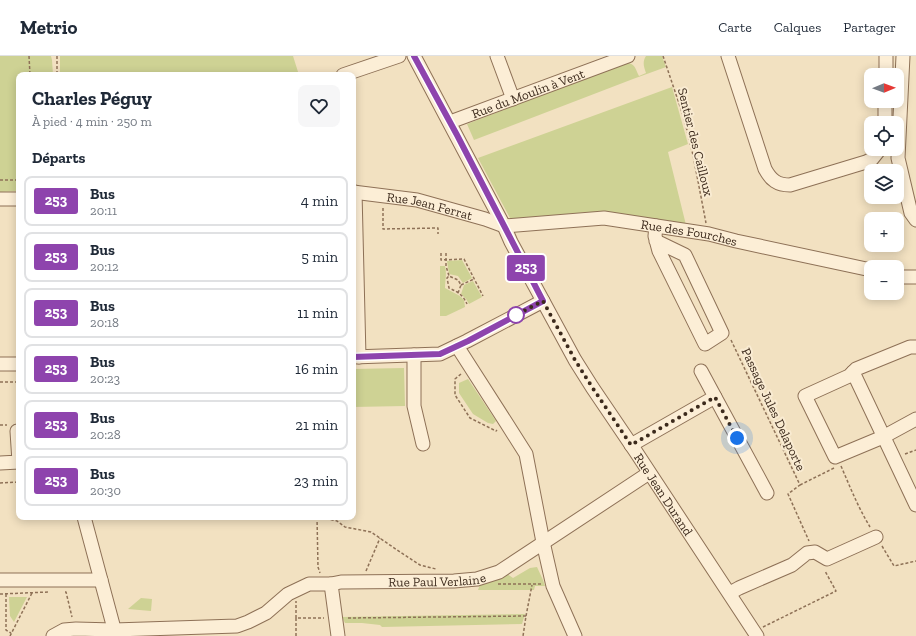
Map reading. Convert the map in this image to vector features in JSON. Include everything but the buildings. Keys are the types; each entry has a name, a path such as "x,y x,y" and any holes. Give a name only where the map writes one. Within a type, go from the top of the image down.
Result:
{"street":[{"path":"353,72 399,56"},
{"name":"Rue Jean Durand","path":"414,56 450,122 511,242 575,360 755,632"},
{"path":"497,56 513,99"},
{"name":"Rue du Moulin à Vent","path":"450,122 628,56"},
{"path":"728,56 765,169 772,180 784,185 790,185 866,162 874,156"},
{"path":"886,56 886,68"},
{"path":"903,56 898,158 912,213 916,220"},
{"name":"Rue Jean Ferrat","path":"356,192 417,200 485,219 504,226"},
{"path":"0,199 16,199"},
{"name":"Rue des Fourches","path":"504,226 604,218 709,234 864,268"},
{"path":"656,226 655,236 656,241 659,251 705,344 722,333 719,326 685,255 656,241"},
{"path":"904,277 916,277"},
{"path":"356,357 440,354 543,301"},
{"path":"457,346 526,454 552,584 575,636"},
{"path":"916,347 910,347 856,369 849,376 805,396 835,457 883,436 916,419"},
{"path":"414,355 414,406 423,444"},
{"path":"0,364 16,364"},
{"path":"701,371 767,493"},
{"path":"853,372 916,505"},
{"path":"631,445 715,397"},
{"path":"0,463 16,462"},
{"name":"Rue Paul Verlaine","path":"58,633 76,629 115,633 237,626 266,613 288,594 309,584 331,584 341,582 441,582 477,579 499,572 649,473"},
{"path":"85,520 115,633"},
{"path":"730,593 792,565 807,553 815,552 827,559 876,537"},
{"path":"0,580 101,580"},
{"path":"331,584 338,636"}],"path":[{"path":"29,56 30,72"},
{"path":"57,56 57,72"},
{"name":"Sentier des Cailloux","path":"663,56 684,118 709,234"},
{"path":"0,180 16,180"},
{"path":"383,205 383,230 438,228 438,234"},
{"path":"441,253 441,260 464,259 483,296"},
{"path":"446,253 449,288 458,292 467,304"},
{"path":"449,276 458,280 461,285"},
{"path":"458,292 461,285 474,279"},
{"name":"Passage Jules Delaporte","path":"732,341 800,485 788,494 815,552"},
{"path":"471,366 455,379 455,395 470,418 496,431 507,424"},
{"path":"0,382 16,382"},
{"path":"841,465 862,513 894,566 916,560"},
{"path":"800,485 834,468"},
{"path":"0,482 16,482"},
{"path":"317,520 318,567 321,574"},
{"path":"333,520 345,527 371,532 420,565 440,570 441,582"},
{"path":"361,582 380,538"},
{"path":"755,632 757,626 762,627 836,591 825,572"},
{"path":"494,584 552,584"},
{"path":"523,636 532,584"},
{"path":"296,590 296,636"},
{"path":"0,594 52,592"},
{"path":"58,633 61,620 73,617 66,592 59,592"},
{"path":"6,594 6,630 11,635 32,593"},
{"path":"296,618 526,616"}],"green space":[{"path":"0,56 51,56 53,72 16,72 16,191 0,192"},
{"path":"60,56 293,56 298,72 60,72"},
{"path":"646,56 662,56 666,67 474,140 467,124 624,63 630,63 633,65 639,76 646,73 644,62"},
{"path":"672,87 688,144 668,152 686,225 589,212 510,218 478,158"},
{"path":"462,260 472,278 463,283 458,276 449,274 447,261"},
{"path":"440,266 445,266 445,288 460,296 464,300 465,307 446,316 440,316"},
{"path":"473,281 482,297 469,304 461,294 464,285"},
{"path":"404,368 405,406 356,407 356,369"},
{"path":"468,379 496,421 493,424 488,423 473,414 459,393 459,383"},
{"path":"537,567 545,586 535,586 534,590 478,590 481,582 506,573 513,578 530,568"},
{"path":"9,597 27,597 14,622 10,616"},
{"path":"141,598 152,599 151,611 128,609"},
{"path":"525,614 522,624 382,627 380,625 362,623 345,623 342,617"}],"bus line":[{"name":"253","path":"356,357 440,354 468,341 543,301 511,242 457,135 414,56"}],"route":[{"path":"516,315 514,316 543,301 575,360 631,445 715,397 737,438"}]}
